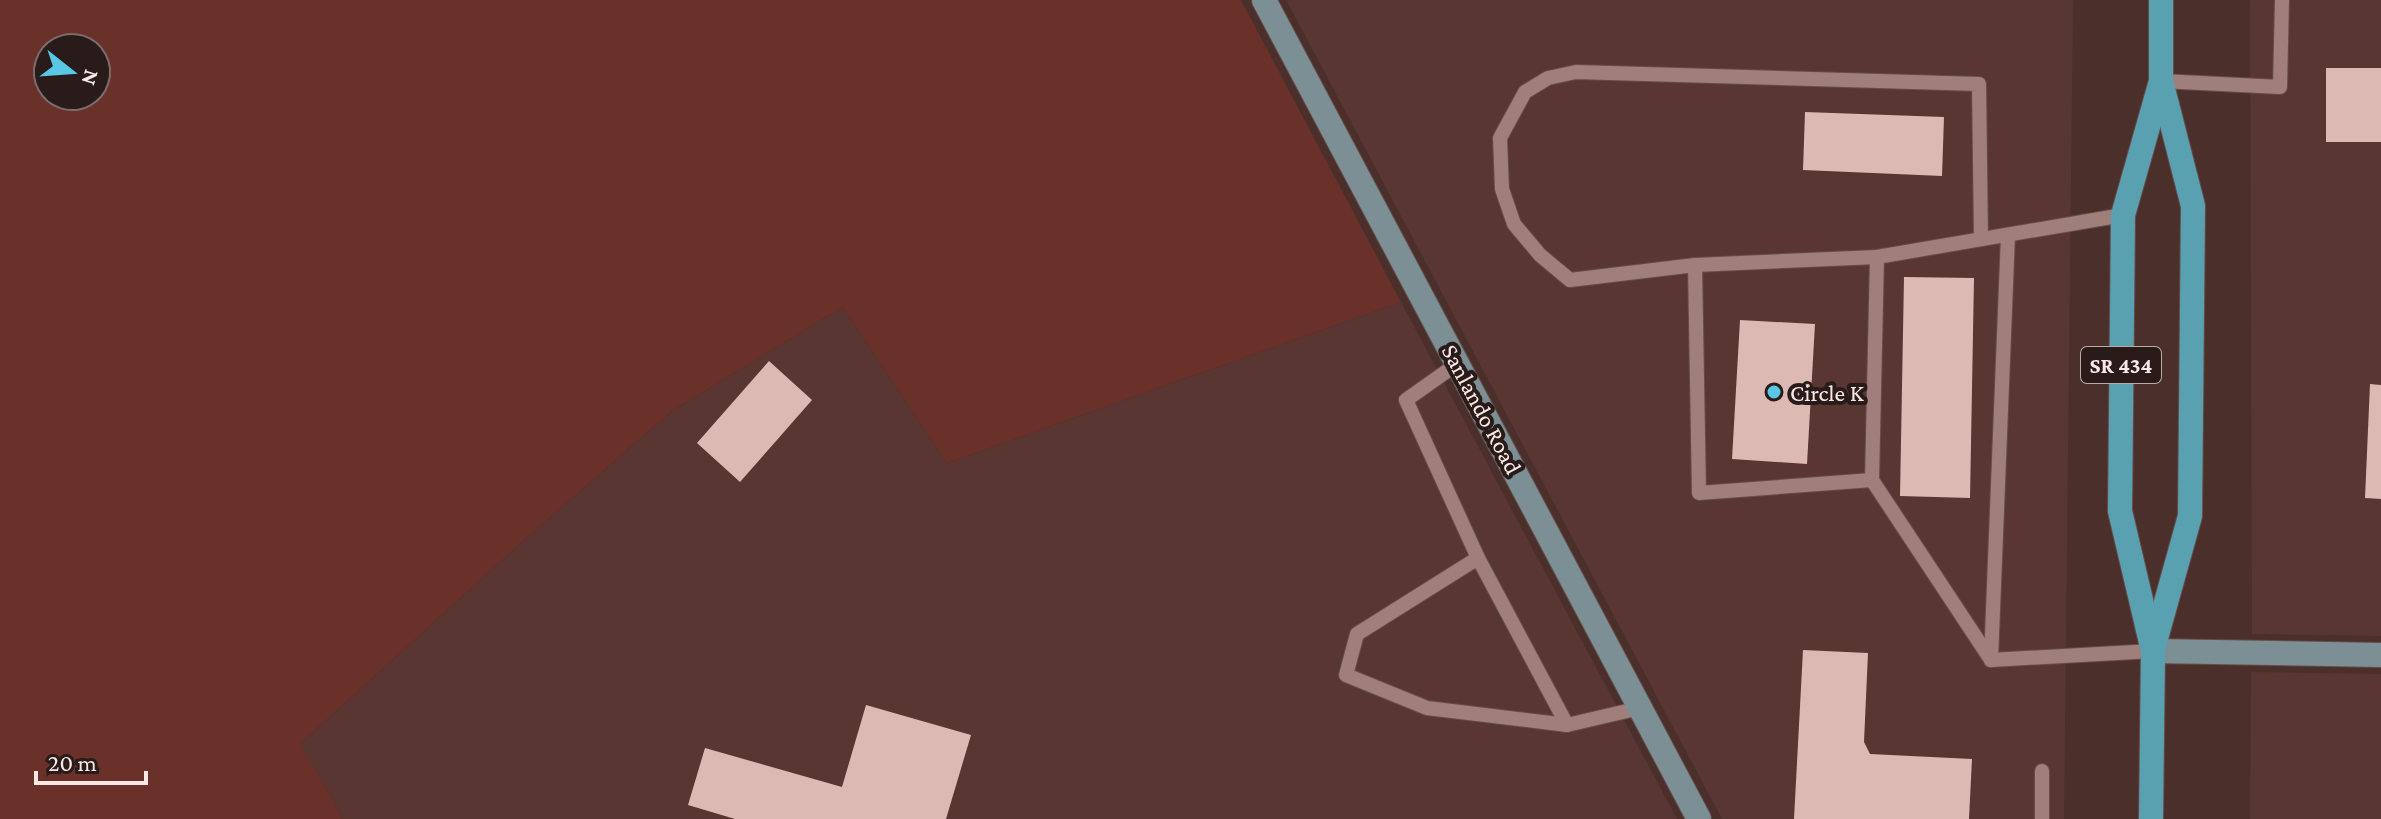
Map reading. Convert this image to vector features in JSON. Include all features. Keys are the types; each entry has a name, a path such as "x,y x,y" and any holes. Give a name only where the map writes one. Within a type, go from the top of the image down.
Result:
{"main road":[{"name":"SR 434","path":"2153,651 2190,516 2193,206 2161,81 2161,0"},
{"name":"SR 434","path":"2151,819 2153,651 2120,511 2123,215 2161,81"}],"street":[{"name":"Sanlando Road","path":"1264,0 1699,819"},
{"path":"2153,651 2381,655"}],"lane":[{"path":"2161,81 2280,87 2282,0"},
{"path":"1981,239 1979,84 1576,72 1548,78 1525,92 1500,138 1502,189 1514,224 1540,255 1570,280 1695,265 1877,257 2123,215"},
{"path":"1991,660 2008,235"},
{"path":"1877,257 1872,480 1991,660"},
{"path":"1695,265 1699,493 1872,480"},
{"path":"1457,364 1406,400 1478,558 1567,725"},
{"path":"1478,558 1357,634 1346,675 1427,708 1567,725 1640,708"},
{"path":"1991,660 2153,651"},
{"path":"2042,771 2042,819"}],"shaded area":[{"path":"0,0 1241,0 1401,302 947,463 843,307 672,411 300,744 342,819 0,819"},
{"path":"1286,0 2073,0 2064,819 1722,819"},
{"path":"2250,0 2381,0 2381,636 2252,634"},
{"path":"1401,302 1677,819 342,819 299,745 531,534 672,411 843,307 947,463"},
{"path":"2251,672 2381,674 2381,819 2250,819"}],"building":[{"path":"2326,68 2381,68 2381,142 2326,142"},
{"path":"1805,112 1944,117 1942,176 1803,170"},
{"name":"Circle K","path":"1904,277 1974,278 1970,498 1900,496"},
{"name":"Circle K","path":"1740,320 1815,324 1807,464 1732,459"},
{"path":"769,361 812,400 740,482 697,443"},
{"path":"2370,384 2381,385 2381,499 2365,498"},
{"path":"1803,650 1868,653 1864,742 1870,754 1972,759 1969,819 1794,819"},
{"path":"866,705 971,735 946,819 735,819 688,805 705,748 842,787"}],"place":[{"name":"Circle K","path":"1774,392"}]}
